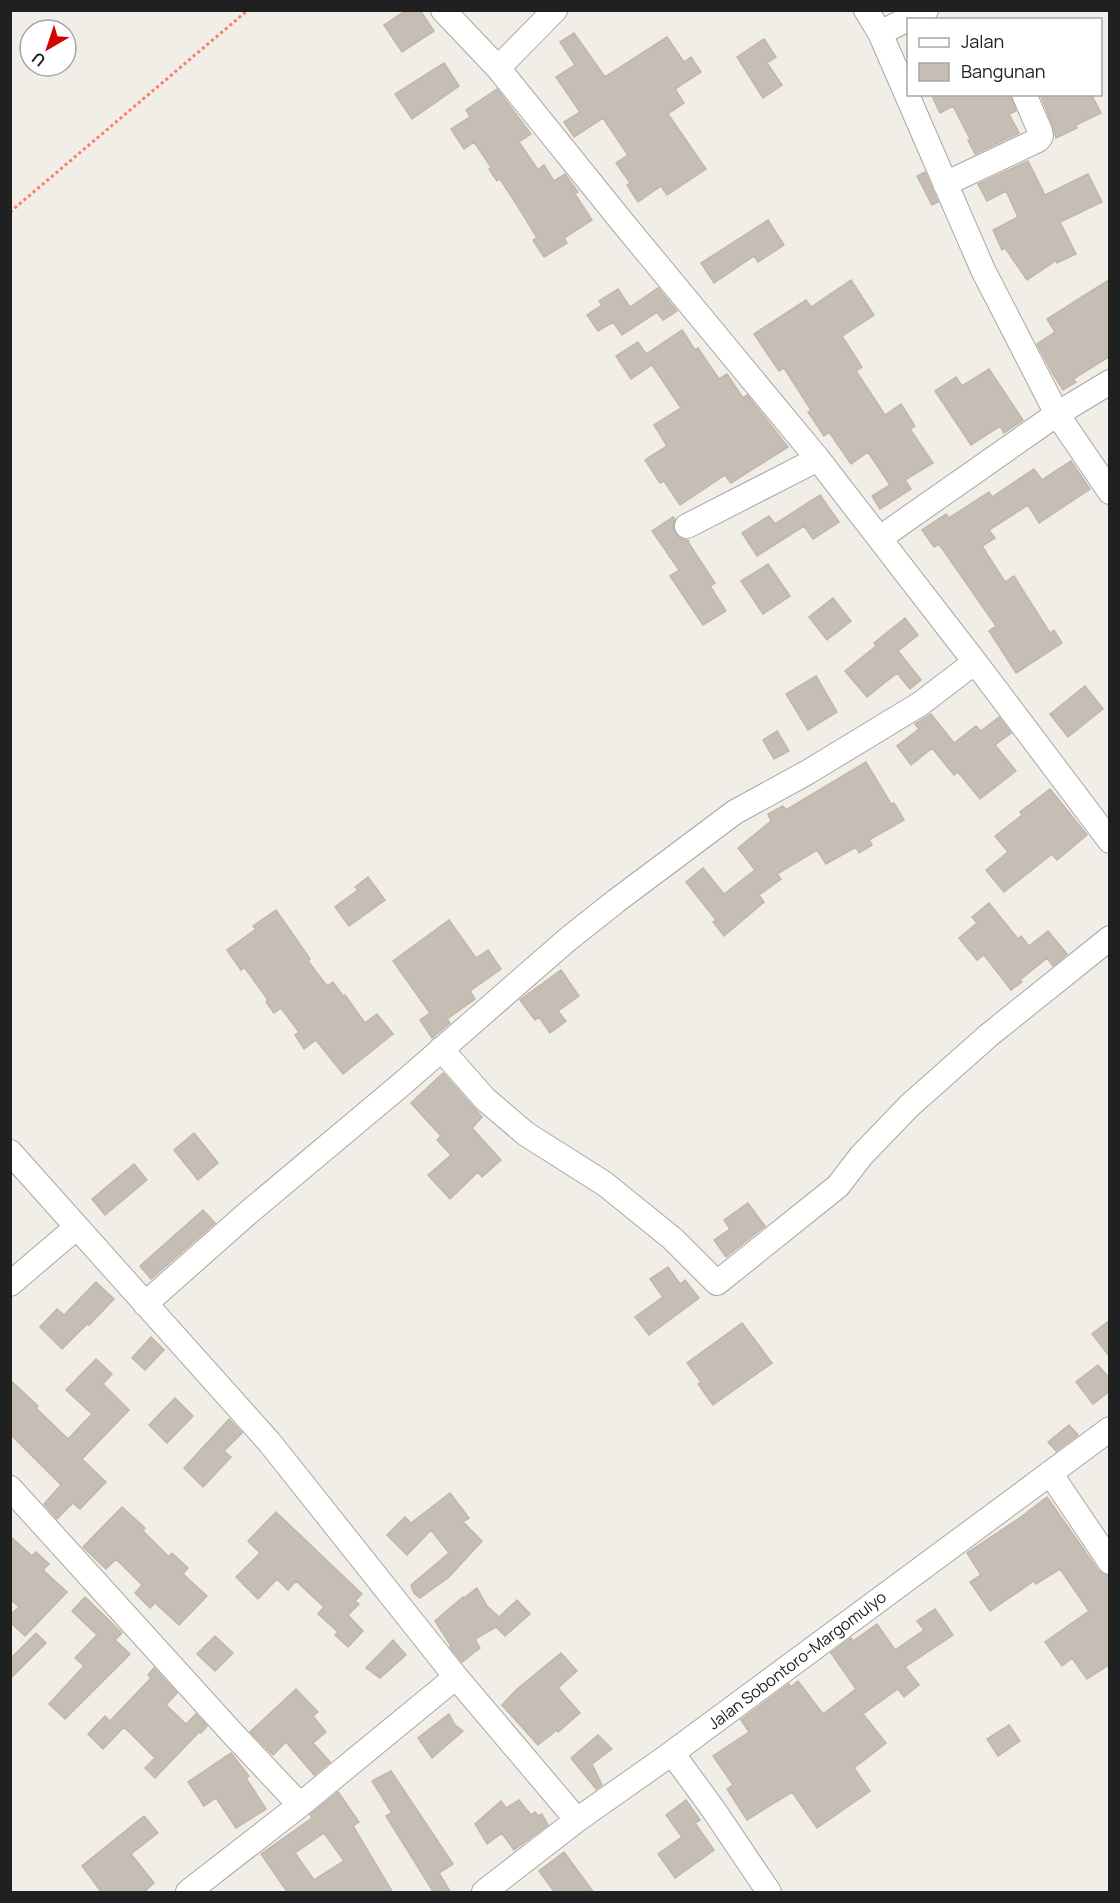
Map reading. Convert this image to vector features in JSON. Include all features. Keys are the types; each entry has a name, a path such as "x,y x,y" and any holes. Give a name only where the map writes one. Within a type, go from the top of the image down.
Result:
{"street":[{"path":"443,10 498,68 818,459 1110,841"},
{"path":"498,68 555,10"},
{"path":"866,10 880,33 907,96"},
{"path":"910,18 926,10"},
{"path":"880,33 907,20"},
{"path":"907,96 983,270 1056,414 1110,492"},
{"path":"945,184 1038,140 1041,136 1040,131 1025,96"},
{"path":"880,538 1056,414 1110,382"},
{"path":"687,526 818,459"},
{"path":"145,1304 249,1212 404,1083 567,940 735,812 808,772 920,704 975,662"},
{"path":"441,1049 485,1099 526,1134 605,1184 673,1239 717,1283 837,1186 861,1156 909,1106 989,1035 1110,938"},
{"path":"10,1152 270,1443 456,1677 577,1820"},
{"path":"10,1284 77,1227"},
{"name":"Jalan Sobontoro-Margomulyo","path":"484,1893 577,1820 672,1753 1110,1429"},
{"path":"1050,1473 1110,1562"},
{"path":"10,1488 300,1804"},
{"path":"188,1893 456,1677"},
{"path":"672,1753 769,1893"}],"path":[{"path":"10,212 248,10"}],"building":[{"path":"407,10 420,10 434,31 402,52 384,25"},
{"path":"574,33 605,77 667,37 684,62 691,57 701,72 675,89 684,103 668,114 706,169 667,195 661,186 638,202 627,185 630,183 616,163 628,155 603,118 574,137 564,122 580,112 556,77 575,65 560,42"},
{"path":"764,39 776,57 767,63 782,85 763,98 737,57"},
{"path":"444,63 459,86 412,119 395,94"},
{"path":"497,89 531,134 519,142 538,170 544,165 554,181 565,174 578,192 575,194 592,220 564,238 567,243 544,257 533,240 537,238 522,213 500,179 497,181 489,169 491,167 474,142 464,149 451,129 470,117 466,110"},
{"path":"932,96 1011,96 1016,111 1009,114 1019,133 975,154 953,106 940,113"},
{"path":"1041,96 1092,96 1101,113 1056,138"},
{"path":"1028,161 1045,195 1088,174 1102,202 1060,222 1076,254 1057,263 1057,260 1027,280 1005,248 1002,250 993,230 1018,217 1006,191 987,201 978,184"},
{"path":"925,172 938,202 932,205 917,176"},
{"path":"768,220 784,245 758,262 754,256 714,283 701,263"},
{"path":"1110,279 1110,356 1073,379 1076,382 1063,390 1037,344 1055,332 1047,319"},
{"path":"851,280 874,315 842,336 862,367 856,371 885,415 901,404 915,426 910,429 933,463 905,480 911,489 880,509 872,496 890,485 868,452 851,464 829,432 824,436 808,412 811,410 784,368 779,371 754,334 806,300 811,307"},
{"path":"658,288 677,311 663,320 657,312 622,335 613,322 598,331 587,315 602,305 599,301 618,289 630,307"},
{"path":"682,330 695,350 698,348 719,379 727,374 743,398 747,395 788,447 731,483 725,475 680,505 664,481 660,483 645,460 667,446 654,425 681,408 652,365 631,379 616,356 638,342 646,354"},
{"path":"989,369 1023,420 1004,433 1000,426 971,445 935,391 956,377 962,386"},
{"path":"1071,461 1090,489 1039,523 1028,505 989,530 995,538 982,546 1005,582 1014,576 1050,633 1054,630 1062,643 1016,673 989,631 996,626 939,544 934,547 922,530 946,514 949,518 989,492 992,497 1034,469 1042,480"},
{"path":"820,495 839,522 813,539 804,526 757,556 742,533 769,516 775,524"},
{"path":"673,517 675,533 680,538 689,541 715,583 710,586 726,611 703,625 670,576 679,570 652,531"},
{"path":"768,564 790,596 763,614 741,581"},
{"path":"833,598 851,621 827,640 809,617"},
{"path":"905,618 918,635 898,651 921,680 910,689 897,673 867,697 845,671"},
{"path":"816,676 837,712 808,730 786,694"},
{"path":"1085,686 1103,709 1068,737 1050,714"},
{"path":"931,714 954,743 976,726 981,731 999,717 1011,733 995,745 1016,771 980,799 958,772 954,775 932,748 911,765 897,746 919,729 915,724"},
{"path":"777,731 789,751 774,759 763,740"},
{"path":"866,762 891,804 894,803 904,820 869,840 872,845 859,853 856,847 826,864 817,850 777,874 781,879 759,895 764,902 724,936 713,922 716,920 686,882 703,868 724,894 755,870 738,848 771,821 768,814 783,806 786,810"},
{"path":"1050,789 1087,835 1057,860 1052,854 1004,892 986,870 1008,852 995,836 1022,815 1020,812"},
{"path":"368,877 385,900 349,926 335,907 358,890 355,887"},
{"path":"989,903 1018,939 1021,936 1029,946 1048,931 1067,954 1053,966 1047,958 1011,990 984,955 977,960 959,938 977,923 972,917"},
{"path":"276,910 310,959 308,961 327,986 333,982 365,1023 377,1014 393,1034 343,1074 316,1040 304,1049 295,1035 299,1032 281,1008 274,1013 266,1002 268,1000 244,967 241,970 227,950 256,929 253,926"},
{"path":"449,920 476,958 488,950 501,969 470,991 475,999 447,1019 450,1023 432,1038 420,1020 430,1013 393,961"},
{"path":"561,970 579,996 558,1011 566,1021 550,1033 539,1017 535,1020 520,1000"},
{"path":"443,1073 482,1117 472,1128 501,1160 482,1177 478,1172 450,1199 428,1175 451,1155 437,1140 441,1136 411,1103"},
{"path":"194,1133 218,1163 198,1180 174,1150"},
{"path":"134,1164 147,1180 105,1215 92,1199"},
{"path":"748,1203 765,1226 726,1257 714,1240 730,1229 724,1220"},
{"path":"203,1210 215,1223 151,1279 140,1266"},
{"path":"668,1267 680,1284 685,1280 699,1298 649,1335 635,1317 663,1297 650,1279"},
{"path":"96,1282 114,1299 62,1349 40,1327 57,1309 64,1315"},
{"path":"1110,1320 1110,1357 1092,1334"},
{"path":"742,1323 772,1363 713,1405 698,1384 701,1382 687,1363"},
{"path":"151,1337 164,1350 145,1370 132,1358"},
{"path":"96,1359 112,1374 103,1384 129,1410 82,1459 106,1482 80,1509 73,1503 57,1519 44,1504 61,1485 10,1434 10,1380 68,1439 92,1414 66,1390"},
{"path":"1098,1365 1110,1379 1110,1391 1093,1404 1076,1382"},
{"path":"175,1398 193,1416 167,1443 149,1425"},
{"path":"229,1419 242,1433 224,1451 231,1457 203,1487 184,1468"},
{"path":"1069,1425 1078,1435 1056,1451 1048,1442"},
{"path":"450,1493 469,1518 463,1522 482,1541 449,1577 420,1598 414,1593 411,1585 449,1553 431,1530 407,1555 387,1535 405,1517 411,1523"},
{"path":"1047,1497 1098,1570 1110,1576 1110,1664 1087,1679 1072,1658 1062,1666 1045,1642 1089,1611 1060,1569 1036,1584 1034,1581 990,1611 970,1582 981,1575 967,1553"},
{"path":"122,1507 145,1528 143,1531 169,1557 172,1553 188,1568 183,1574 207,1596 179,1625 155,1603 150,1608 135,1593 142,1585 116,1559 106,1569 83,1547"},
{"path":"276,1512 362,1594 355,1601 359,1604 348,1615 363,1631 348,1647 335,1635 338,1632 318,1614 324,1607 296,1581 288,1590 277,1579 258,1599 236,1577 260,1553 248,1541"},
{"path":"10,1536 32,1556 36,1552 49,1564 43,1570 67,1592 25,1636 10,1622 10,1615 19,1607 10,1599"},
{"path":"477,1588 487,1606 499,1617 517,1600 530,1614 505,1636 496,1627 475,1639 480,1648 462,1662 435,1621"},
{"path":"85,1597 122,1633 115,1640 130,1654 65,1719 49,1704 84,1666 75,1658 97,1635 72,1611"},
{"path":"935,1609 953,1635 905,1667 919,1685 904,1697 898,1689 863,1714 886,1743 854,1768 870,1791 817,1828 792,1792 747,1820 727,1789 733,1785 713,1756 749,1732 741,1720 789,1684 791,1687 798,1681 823,1714 856,1689 831,1653 851,1638 853,1641 877,1624 895,1650 924,1630 917,1621"},
{"path":"36,1633 46,1643 10,1679 10,1659"},
{"path":"215,1636 233,1653 215,1671 197,1654"},
{"path":"393,1640 406,1655 380,1678 366,1668"},
{"path":"561,1653 577,1671 558,1688 580,1713 538,1745 502,1705 516,1690"},
{"path":"154,1668 177,1693 166,1705 186,1724 196,1714 207,1726 155,1778 145,1768 155,1758 124,1727 103,1749 88,1734 105,1716 110,1721 151,1678 148,1675"},
{"path":"296,1689 318,1712 313,1716 326,1732 313,1743 330,1762 314,1775 286,1742 273,1755 250,1732"},
{"path":"449,1714 455,1725 463,1731 432,1758 418,1738"},
{"path":"1009,1725 1020,1741 998,1756 987,1739"},
{"path":"598,1735 612,1749 592,1764 602,1785 596,1789 571,1758"},
{"path":"231,1753 249,1776 246,1778 266,1809 236,1828 216,1798 204,1806 188,1782"},
{"path":"391,1771 453,1864 439,1873 451,1893 434,1893 386,1816 392,1813 372,1781"},
{"path":"338,1792 359,1822 353,1826 393,1893 288,1893 261,1854 312,1818 310,1815","holes":["324,1833 344,1861 314,1880 295,1853"]},
{"path":"519,1800 531,1815 535,1812 538,1816 542,1814 548,1825 514,1850 502,1833 487,1844 475,1824 501,1801 506,1808"},
{"path":"686,1800 700,1820 695,1823 714,1850 675,1878 658,1854 682,1837 666,1815"},
{"path":"144,1816 158,1833 131,1854 154,1883 143,1893 102,1893 82,1866"},
{"path":"564,1852 594,1893 555,1893 539,1871"}]}
